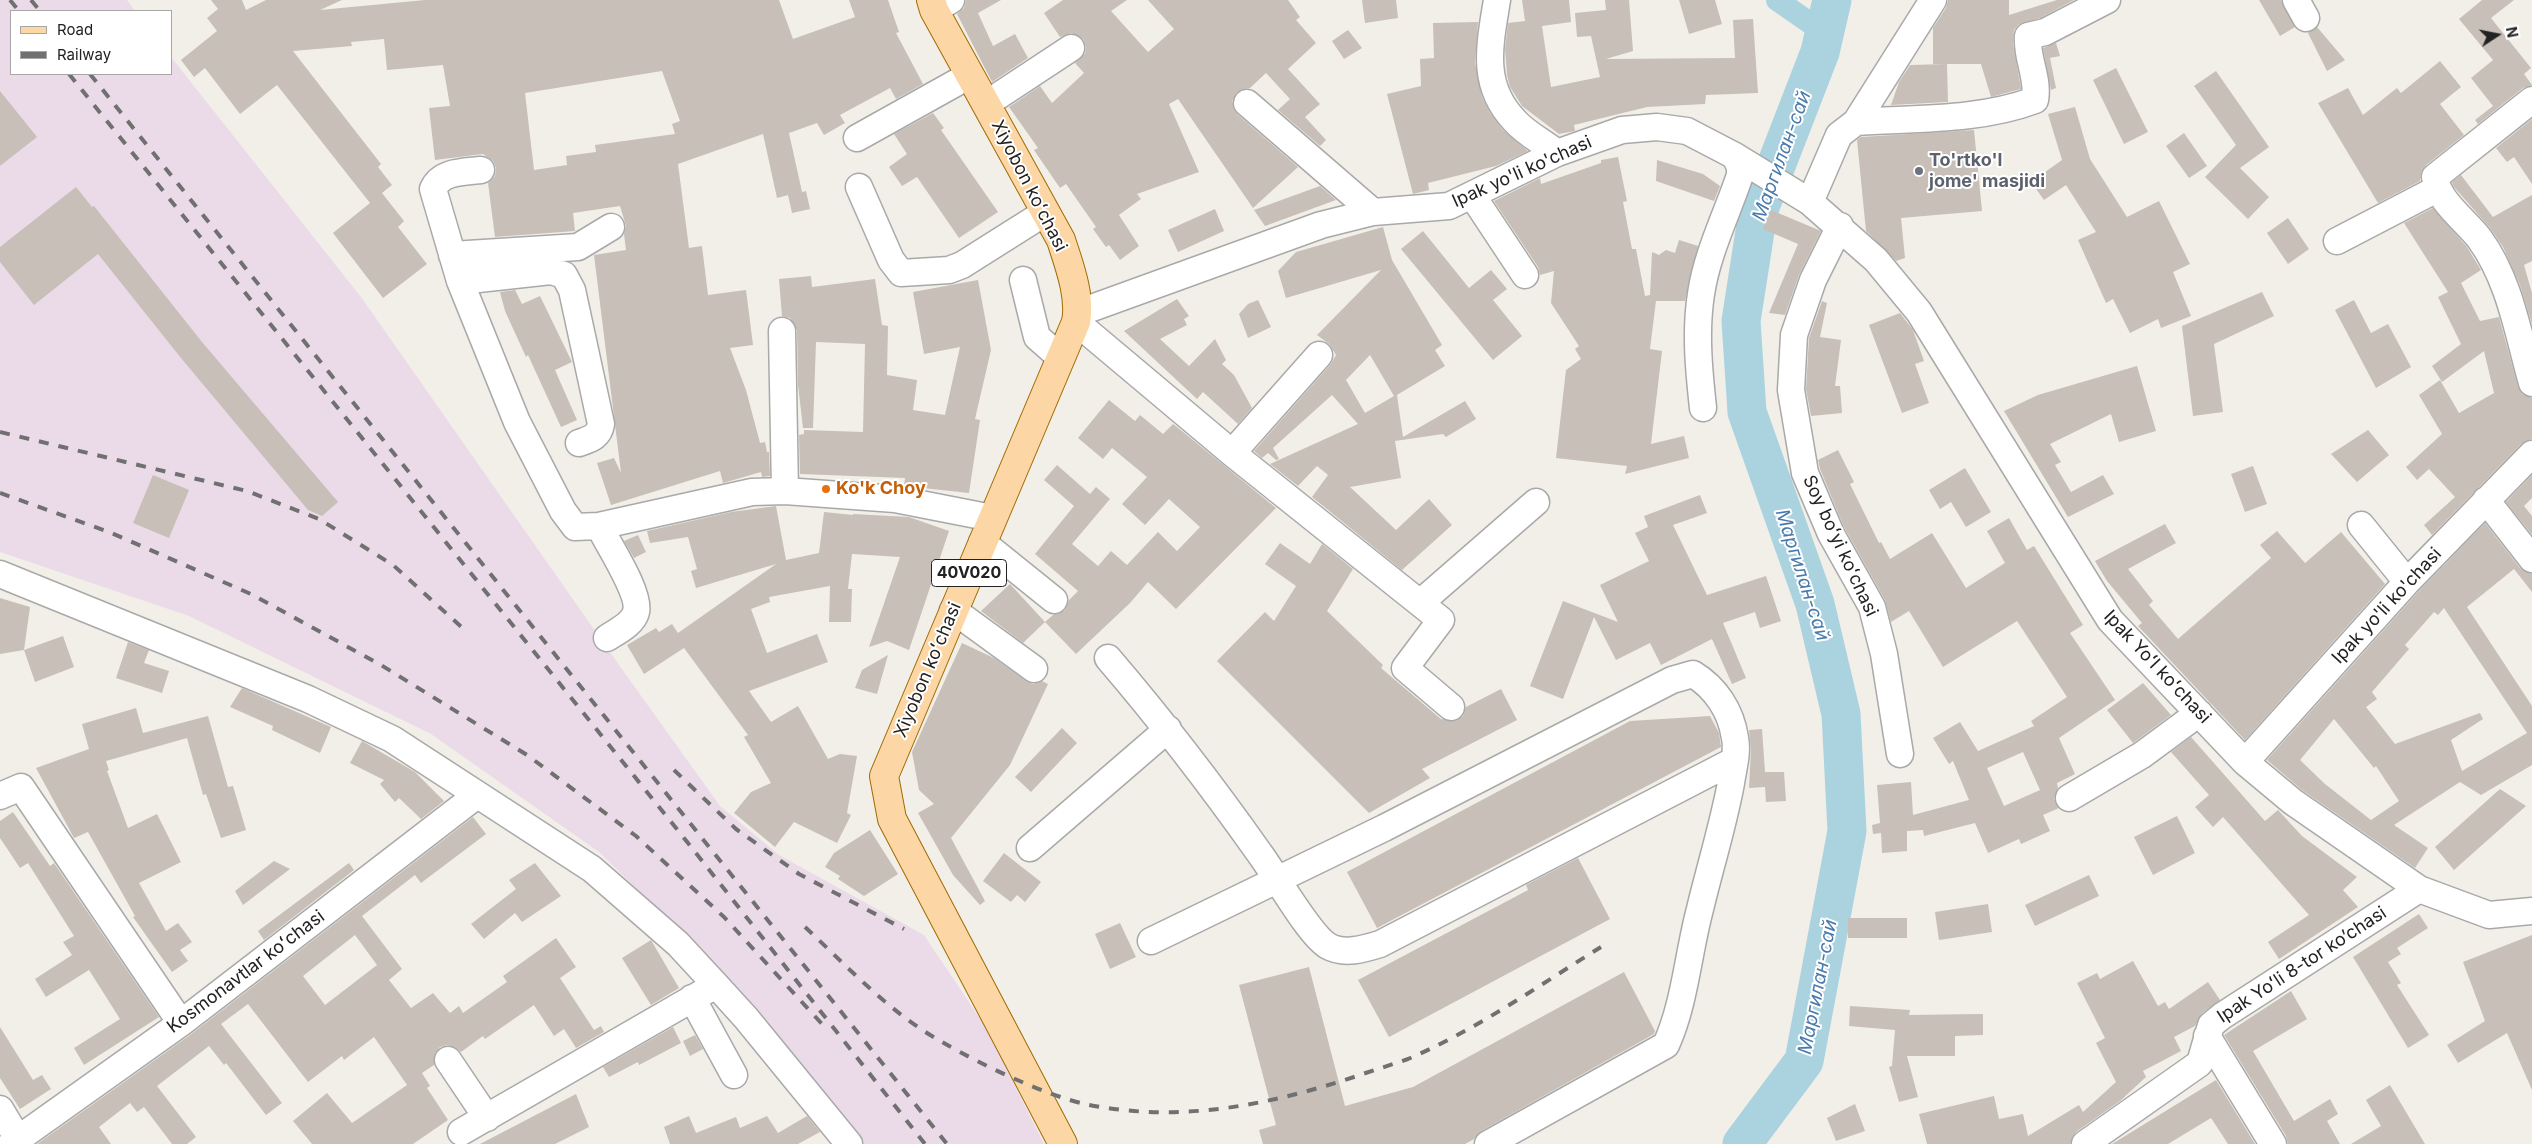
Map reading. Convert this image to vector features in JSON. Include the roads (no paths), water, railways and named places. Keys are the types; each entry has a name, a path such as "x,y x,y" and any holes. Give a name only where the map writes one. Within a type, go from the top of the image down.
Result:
{"main road":[{"name":"Xiyobon koʻchasi","path":"939,3 970,75 1061,240 1072,275 1077,318 884,776 892,819 1063,1144"}],"street":[{"path":"1497,0 1490,41 1490,76 1498,100 1514,121 1557,153"},
{"path":"1810,202 1840,135 1856,122 1933,0"},
{"path":"1856,122 1977,114 2035,100 2037,88 2027,50 2028,36 2045,32 2107,0"},
{"path":"986,104 1071,48"},
{"path":"857,138 970,75"},
{"path":"2532,100 2446,166 2435,177 2437,189 2480,239 2498,269 2512,306 2532,383"},
{"path":"1247,103 1372,212"},
{"name":"Ipak yo'li ko'chasi","path":"1077,318 1321,225 1372,212 1449,206 1557,153 1622,130 1657,127 1687,131 1735,156 1785,187"},
{"path":"1704,408 1697,354 1701,294 1718,232 1740,175 1740,167 1735,156"},
{"path":"481,170 445,175 437,180 433,189 460,282 517,422 563,511 575,527 599,526 752,492 785,491 895,499 987,530 1054,600"},
{"path":"859,187 891,260 901,273 949,270 962,266 1046,212"},
{"name":"Ipak Yoʻl koʻchasi","path":"1785,187 1810,202 1840,226 1876,260 1919,312 2110,620 2245,762 2293,802 2419,890 2489,915 2532,911"},
{"path":"2337,241 2437,189"},
{"path":"1472,195 1525,275"},
{"name":"Soy boʻyi koʻchasi","path":"1840,226 1813,280 1794,335 1791,390 1805,473 1831,534 1872,607 1884,654 1900,754"},
{"path":"452,255 578,247 611,227"},
{"path":"460,282 551,271 564,276 572,290 601,424 600,432 593,438 579,444"},
{"path":"1024,280 1037,337 1061,358"},
{"path":"1077,318 1232,453 1442,620 1405,668 1451,707"},
{"path":"782,331 785,491"},
{"path":"1232,453 1318,356"},
{"name":"Ipak yo'li ko'chasi","path":"2245,762 2407,582 2532,454"},
{"path":"2486,500 2532,559"},
{"path":"1420,603 1536,502"},
{"path":"2362,525 2407,582"},
{"path":"599,526 636,598 636,613 626,625 607,638"},
{"path":"0,574 308,699 392,739 592,869 678,944 746,1018 849,1144"},
{"path":"953,610 1034,670"},
{"path":"1108,658 1168,729 1278,878 1307,925 1328,946 1354,951 1380,944 1735,760"},
{"path":"1151,941 1384,828 1672,680 1693,674 1708,683 1728,711 1736,739 1735,760 1718,849 1700,908 1676,1023 1666,1045 1488,1144"},
{"path":"2069,798 2142,755 2199,712"},
{"path":"1030,848 1168,729"},
{"path":"0,796 21,787 181,1023"},
{"name":"Kosmonavtlar koʻchasi","path":"14,1141 181,1023 477,795"},
{"name":"Ipak Yoʻli 8-tor koʼchasi","path":"2085,1144 2200,1063 2211,1025 2222,1016 2419,890"},
{"path":"461,1132 716,985"},
{"path":"692,998 734,1075"},
{"path":"2207,1036 2273,1144"},
{"path":"448,1060 487,1118"},
{"path":"0,1109 14,1141"}],"waterway":[{"path":"1777,0 1823,32"},
{"name":"Маргилан-сай","path":"1742,1144 1804,1061 1847,831 1841,714 1815,604 1747,412 1741,321 1758,212 1820,52 1832,0"}],"railway":[{"path":"10,0 18,10"},
{"path":"31,0 39,10"},
{"path":"70,75 688,843 925,1144"},
{"path":"91,75 947,1144"},
{"path":"0,432 247,491 319,519 393,565 468,633"},
{"path":"0,493 109,532 251,594 381,665 527,755 636,836 724,917 822,1024"},
{"path":"674,770 736,829 799,874 904,929"},
{"path":"805,927 887,1003 923,1030 975,1060 1034,1087 1072,1101 1124,1110 1158,1112 1225,1108 1258,1103 1324,1086 1408,1059 1458,1035 1601,947"}],"place":[{"name":"To'rtko'l jome' masjidi","path":"1919,171"},
{"name":"Ko'k Choy","path":"826,489"}]}
